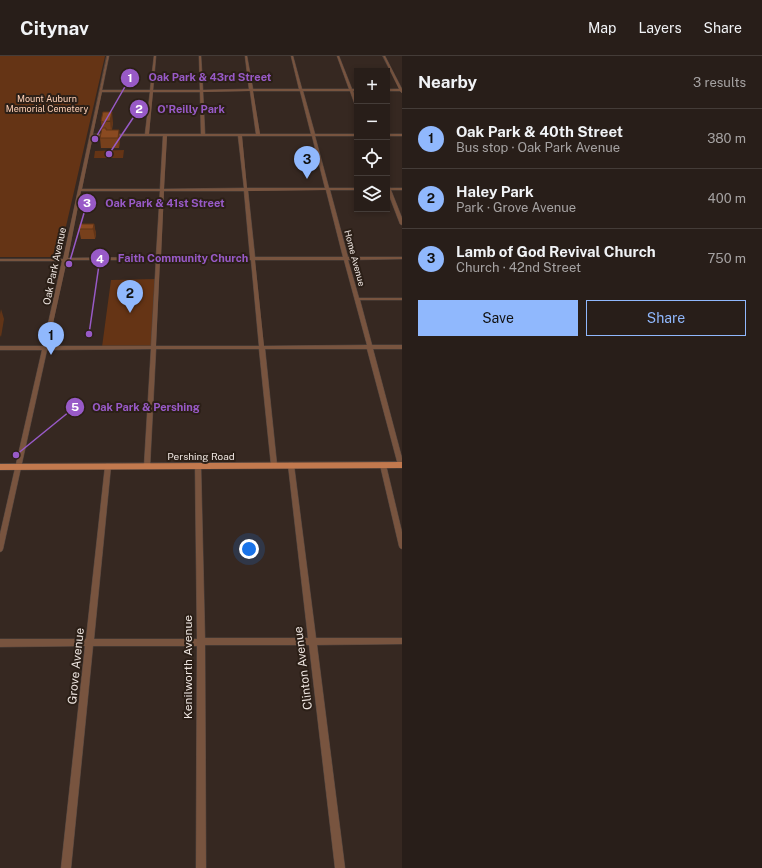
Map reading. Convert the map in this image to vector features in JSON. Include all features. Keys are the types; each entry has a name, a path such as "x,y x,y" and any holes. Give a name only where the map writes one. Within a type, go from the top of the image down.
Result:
{"main road":[{"name":"Pershing Road","path":"0,466 401,465"}],"street":[{"name":"Oak Park Avenue","path":"0,549 46,348 108,56"},
{"path":"147,135 155,56"},
{"path":"200,56 203,135"},
{"path":"246,56 258,135"},
{"name":"Home Avenue","path":"292,56 401,465"},
{"path":"338,56 357,104"},
{"path":"384,56 402,91"},
{"path":"101,91 351,90"},
{"path":"390,90 402,91"},
{"path":"390,135 402,134"},
{"path":"92,135 354,135"},
{"path":"147,466 165,135"},
{"path":"240,135 274,465"},
{"path":"390,187 402,189"},
{"path":"80,190 354,189"},
{"path":"390,192 402,224"},
{"path":"0,260 402,258"},
{"path":"357,299 402,299"},
{"path":"0,348 402,347"},
{"name":"Clinton Avenue","path":"291,465 340,868"},
{"path":"383,465 402,546"},
{"name":"Grove Avenue","path":"66,868 108,466"},
{"name":"Kenilworth Avenue","path":"198,466 201,642 201,868"},
{"path":"0,643 402,641"}],"green space":[{"name":"Mount Auburn Memorial Cemetery","path":"0,56 105,56 59,257 0,257"},
{"path":"124,150 123,158 94,158 95,151"},
{"path":"157,279 152,346 102,347 111,280"}],"building":[{"path":"103,112 112,112 110,121 105,121 105,123 101,121"},
{"path":"102,128 106,128 106,130 119,130 118,138 100,138"},
{"path":"80,224 94,224 93,229 79,229"}],"place":[{"name":"Oak Park & 43rd Street","path":"95,139"},
{"name":"O'Reilly Park","path":"109,154"},
{"name":"Lamb of God Revival Church","path":"307,179"},
{"name":"Oak Park & 41st Street","path":"69,264"},
{"name":"Haley Park","path":"130,313"},
{"name":"Faith Community Church","path":"89,334"},
{"name":"Oak Park & 40th Street","path":"51,355"},
{"name":"Oak Park & Pershing","path":"16,455"}]}
